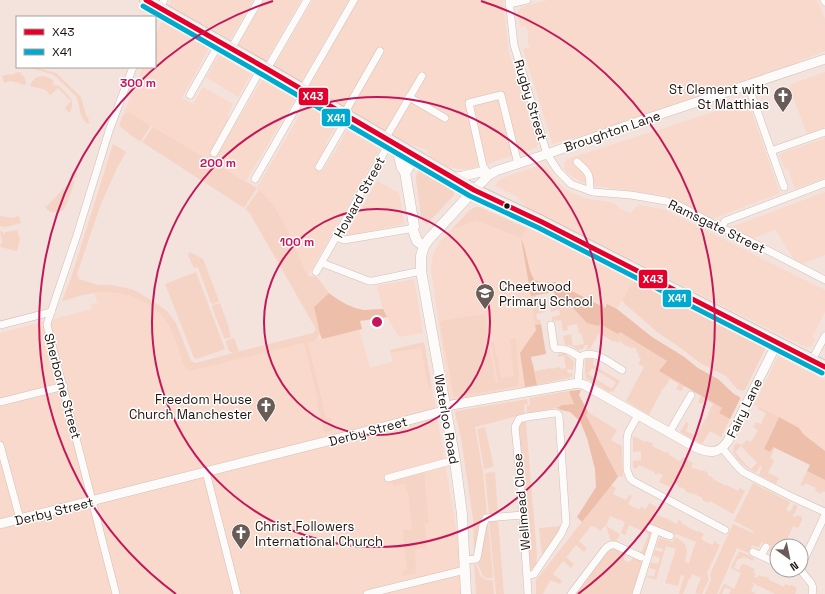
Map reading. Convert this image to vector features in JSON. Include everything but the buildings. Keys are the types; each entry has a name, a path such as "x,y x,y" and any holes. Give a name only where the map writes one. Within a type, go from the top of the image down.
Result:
{"highway":[{"path":"146,0 451,178 542,222 825,367"}],"main road":[{"path":"402,149 399,156 402,168 405,172 414,226 417,227 426,243 474,190"},
{"path":"405,172 409,168 414,156"},
{"name":"Waterloo Road","path":"426,243 421,256 421,271 455,461 462,514 466,594"}],"street":[{"path":"231,49 259,0"},
{"path":"214,153 264,68 307,0"},
{"path":"255,179 354,0"},
{"path":"509,2 527,0"},
{"name":"Rugby Street","path":"509,2 514,45 547,154"},
{"path":"190,96 220,42"},
{"path":"319,167 380,51"},
{"name":"Broughton Lane","path":"474,190 489,175 496,171 825,59"},
{"name":"Sherborne Street","path":"116,594 64,386 48,329 48,321 77,235 108,132 133,68"},
{"name":"Howard Street","path":"316,272 388,140 409,97 422,76"},
{"path":"748,85 784,187"},
{"path":"489,175 483,166 469,103 501,95 518,164"},
{"path":"409,97 445,118"},
{"path":"771,151 825,132"},
{"name":"Ramsgate Street","path":"547,154 558,171 571,184 593,192 631,195 666,201 680,206 825,280"},
{"path":"577,162 585,169 590,178 590,191"},
{"path":"451,178 480,172 489,175"},
{"path":"721,228 725,221 825,183"},
{"path":"336,237 344,240 409,229 414,226"},
{"path":"322,263 368,281 421,271"},
{"path":"0,325 51,312"},
{"path":"551,325 554,347 556,349 568,350 580,357"},
{"path":"812,360 825,336"},
{"name":"Fairy Lane","path":"777,343 732,435 726,445 722,448 743,472 825,514"},
{"path":"580,357 587,354 594,355 622,370"},
{"path":"580,357 578,383 706,452 714,452 722,448"},
{"name":"Derby Street","path":"0,524 440,412 452,405 578,383"},
{"path":"0,402 64,386"},
{"path":"669,433 691,395"},
{"name":"Wellmead Close","path":"527,576 534,574 561,534 566,523 559,416 558,414 554,413 519,419 514,427 521,481 528,594"},
{"path":"638,415 628,433 627,439 627,470 630,478 725,530"},
{"path":"0,445 20,519"},
{"path":"388,478 455,461"},
{"path":"206,472 237,594"},
{"path":"809,551 825,514"},
{"path":"367,594 465,565 477,558 483,525 486,518 523,515"},
{"path":"636,594 653,529 670,536"},
{"path":"571,594 607,547 613,545 629,555 641,557"},
{"path":"761,555 766,547"},
{"path":"753,552 769,559"},
{"path":"808,578 812,584 812,594"}],"shaded area":[{"path":"171,0 253,0 230,40 170,6"},
{"path":"264,0 301,0 266,61 238,45"},
{"path":"313,0 349,0 301,82 274,66"},
{"path":"357,0 503,0 509,53 538,144 536,148 479,167 460,169 448,167 430,156 427,150 409,144 309,87"},
{"path":"548,0 817,0 825,19 825,51 799,61 796,66 645,117 553,144 523,49 530,47 528,43 526,26 521,27 517,13 521,7"},
{"path":"162,20 209,48 182,98 193,104 203,87 233,104 227,116 237,121 262,80 295,99 246,181 129,113 122,117 143,68 156,68 156,35"},
{"path":"219,55 251,74 238,97 206,77"},
{"path":"31,68 38,68 56,73 81,97 86,115 89,119 88,121 90,122 88,124 82,117 76,96 54,75"},
{"path":"19,72 24,77 26,85 11,81 4,83 2,76"},
{"path":"825,72 825,127 807,134 789,86"},
{"path":"42,76 54,81 52,83 56,86 58,85 70,98 72,101 72,104 69,113 65,108 71,101 58,88 50,95 46,90 30,86 34,79"},
{"path":"748,101 780,193 712,219 666,196 584,183 568,174 564,169 567,159"},
{"path":"306,104 338,123 325,144 327,145 315,167 322,171 335,152 347,130 380,149 308,276 282,219 272,203 257,188"},
{"path":"129,112 151,126 140,142 119,126 122,117"},
{"path":"153,127 257,188 244,208 142,142"},
{"path":"825,138 825,178 795,189 788,169 785,169 779,154"},
{"path":"113,144 126,152 101,204 77,274 79,279 98,285 111,285 134,290 156,303 167,311 176,323 191,361 196,363 233,353 229,351 226,343 227,340 234,338 239,351 237,352 313,333 316,329 249,212 245,209 259,190 272,203 282,219 308,276 317,277 329,293 314,307 320,334 315,341 308,343 326,418 331,418 334,430 325,433 317,404 319,403 304,343 190,371 185,369 176,340 168,324 154,308 136,298 105,292 87,294 62,301 71,278"},
{"path":"538,166 544,166 547,168 565,189 576,195 584,198 614,203 620,209 631,213 639,205 663,209 825,290 825,312 812,337 815,339 812,346 803,346 528,208 518,200 519,198 495,186 498,181 507,176"},
{"path":"420,171 454,193 454,195 427,224 423,222 421,217 416,179 417,173"},
{"path":"72,172 77,174 76,177 74,177 73,181 75,181 65,207 59,212 49,211 45,206 48,205 70,182"},
{"path":"377,181 399,193 404,224 347,236 346,235"},
{"path":"825,192 825,255 801,264 795,261 775,229 752,239 731,227"},
{"path":"475,207 479,207 527,228 521,238 477,220 451,230 470,210"},
{"path":"0,215 12,218 19,216 21,223 6,227 0,226"},
{"name":"Cheetwood Primary School","path":"477,219 521,238 527,227 634,281 612,316 555,292 531,296 536,330 520,353 525,387 450,401 431,269 433,254 440,242 451,230"},
{"path":"17,230 20,239 17,251 0,247 2,241 0,231 5,234 5,232"},
{"path":"521,238 534,280 542,283 554,282 605,308 607,304 617,309 652,337 683,356 698,368 718,379 734,394 740,397 730,419 719,413 722,408 659,371 667,361 620,332 618,334 600,324 599,326 587,323 572,307 555,295 554,292 531,296"},
{"path":"190,252 203,259 219,301 213,304 211,303 198,267 194,268 188,255"},
{"path":"196,272 225,349 197,359 194,358 165,284"},
{"path":"414,279 423,333 399,337 383,309 377,286"},
{"path":"638,282 764,347 765,349 746,388 743,391 737,389 726,376 700,363 657,332 626,305 622,300 632,283"},
{"path":"105,292 133,296 160,314 168,324 176,339 185,369 190,371 359,329 370,368 392,362 391,353 423,347 435,404 462,564 462,594 0,594 0,333 92,309 91,304 98,303 94,293"},
{"path":"329,293 354,308 364,310 383,309 387,317 360,321 362,329 322,339 314,307"},
{"path":"536,295 537,301 543,302 545,312 536,314 538,320 540,319 541,324 535,325 531,296"},
{"path":"555,295 572,307 587,322 600,324 620,332 667,361 659,371 684,386 681,391 676,389 679,384 670,379 663,388 649,415 626,401 644,367 638,364 641,359 638,356 639,354 636,352 637,349 627,347 620,341 618,343 615,341 614,342 599,333 590,349 587,349 588,345 585,345 583,349 578,350 570,345 566,345 563,336 571,334 573,346 584,344 577,324 567,326 568,330 563,331 561,320 552,321 552,317 560,315 559,310 551,312 550,299 556,298"},
{"path":"220,303 231,337 226,339 224,338 212,307 213,305"},
{"path":"486,314 485,323 496,383 498,382 491,342 494,342 501,378 514,376 510,339 516,338 519,379 518,386 454,397 440,321"},
{"path":"541,324 546,354 531,357 537,385 525,387 520,353 536,330 535,325"},
{"path":"424,342 432,388 429,389 421,348 391,353 390,350"},
{"path":"564,353 574,361 573,370 567,369 568,373 573,373 572,377 537,385 532,363 535,371 560,367 561,369 566,368 564,356 558,357 558,354"},
{"path":"778,356 825,380 825,452 786,421 754,405"},
{"path":"586,359 592,359 594,361 593,365 620,381 613,392 609,392 586,378","holes":["592,368 616,382 612,389 588,374"]},
{"path":"581,390 579,395 588,412 586,415 618,477 582,522 577,517 596,487 595,469 587,438 580,421 570,412 557,408 562,405 574,404 569,391"},
{"path":"569,391 575,404 562,405 557,408 527,413 526,406 530,405 529,398"},
{"path":"701,396 722,408 719,413 730,419 721,437 710,431 702,444 680,432 686,422 689,424 686,431 696,436 709,414 708,413 713,404 705,399 702,404 698,402"},
{"path":"527,399 528,404 524,405 525,414 475,427 483,472 487,515 474,555 473,519 461,438 455,413 456,411"},
{"path":"759,407 779,417 764,449 775,448 770,458 774,460 768,473 779,478 776,484 759,475 762,467 760,466 756,473 737,459 733,452 736,443 742,445 746,440 751,442 758,430 753,427 756,422 761,424 766,413 758,409","holes":["741,446 757,463 751,469 735,452"]},
{"path":"588,412 617,430 611,440 622,446 623,476 618,477 586,415"},
{"path":"779,417 799,428 803,434 825,451 825,480 807,471 810,465 773,447 770,452 764,449"},
{"path":"525,420 537,554 534,569 530,568 529,561 518,429"},
{"path":"485,427 494,467 484,469 477,429"},
{"path":"633,436 653,444 652,446 666,453 667,452 675,459 680,461 683,457 693,463 691,467 702,471 703,470 713,479 726,486 727,485 738,491 740,488 745,491 733,514 710,501 709,503 702,500 703,498 685,491 686,490 681,487 680,488 673,482 670,487 659,482 663,475 658,473 656,475 654,472 639,465 636,469 633,467 633,461 641,460 641,451 633,452"},
{"path":"807,471 825,480 825,492 823,491 821,494 815,491 816,488 805,483 804,486 800,485"},
{"path":"421,472 425,475 429,523 425,523 427,548 415,549 416,573 403,576 402,570 407,570 403,530 412,529 408,491 406,491 405,484 393,486 393,483 387,485 393,481"},
{"path":"495,472 498,514 489,514 485,473"},
{"path":"753,483 790,502 786,510 790,512 794,504 798,506 793,516 795,517 797,515 802,517 798,528 793,526 788,538 769,538 769,544 762,542 759,547 752,545 748,553 737,548 717,594 705,594 711,579 710,574 733,524 753,533 753,531 734,521"},
{"path":"611,485 616,488 613,494 626,500 629,495 632,496 628,504 634,508 639,510 641,507 646,509 649,503 657,507 654,514 665,517 676,524 679,520 682,522 681,523 697,532 698,531 704,534 701,539 712,545 716,541 716,543 720,545 707,573 709,579 702,594 695,593 701,578 692,574 683,594 679,594 684,576 681,575 678,586 665,583 676,549 666,546 656,580 647,577 647,575 654,577 656,570 649,568 651,562 658,564 660,558 653,555 655,550 662,552 663,549 656,547 659,539 661,538 673,542 675,537 682,541 687,550 685,562 689,563 696,542 651,525 649,529 652,534 633,594 575,594 611,548 623,552 625,555 624,560 629,562 634,558 641,560 644,555 641,553 648,536 647,533 629,525 625,535 621,533 625,522 610,516 606,526 600,531 594,526 591,526 579,541 587,548 584,552 576,545 566,557 574,564 571,568 563,561 553,574 562,581 560,584 550,580 543,594 536,594 536,580"},
{"path":"498,520 504,594 496,594 489,521"},
{"path":"488,521 493,578 486,578 483,576 477,563"},
{"path":"563,526 542,556 539,528"},
{"path":"606,526 620,534 616,541 611,541"},
{"path":"739,551 754,558 753,561 744,557 737,560 734,568 739,570 742,564 744,564 755,569 753,572 756,574 754,577 757,578 759,575 764,576 784,587 785,584 796,587 797,590 795,594 775,594 753,583 752,584 754,584 751,591 756,594 729,594 731,590 725,587 722,594 719,594 723,585 725,584 734,589 741,573 732,569 731,567"},
{"path":"474,564 476,564 483,578 493,581 494,594 476,594"}],"transit line":[{"name":"X43","path":"146,0 474,190 542,222 825,367"},
{"name":"X41","path":"143,6 470,196 539,228 822,373"}],"place":[{"name":"St Clement with St Matthias","path":"783,113"},
{"name":"Cheetwood Primary School","path":"485,310"},
{"name":"Freedom House Church Manchester","path":"266,423"},
{"name":"Christ Followers International Church","path":"241,550"}]}
